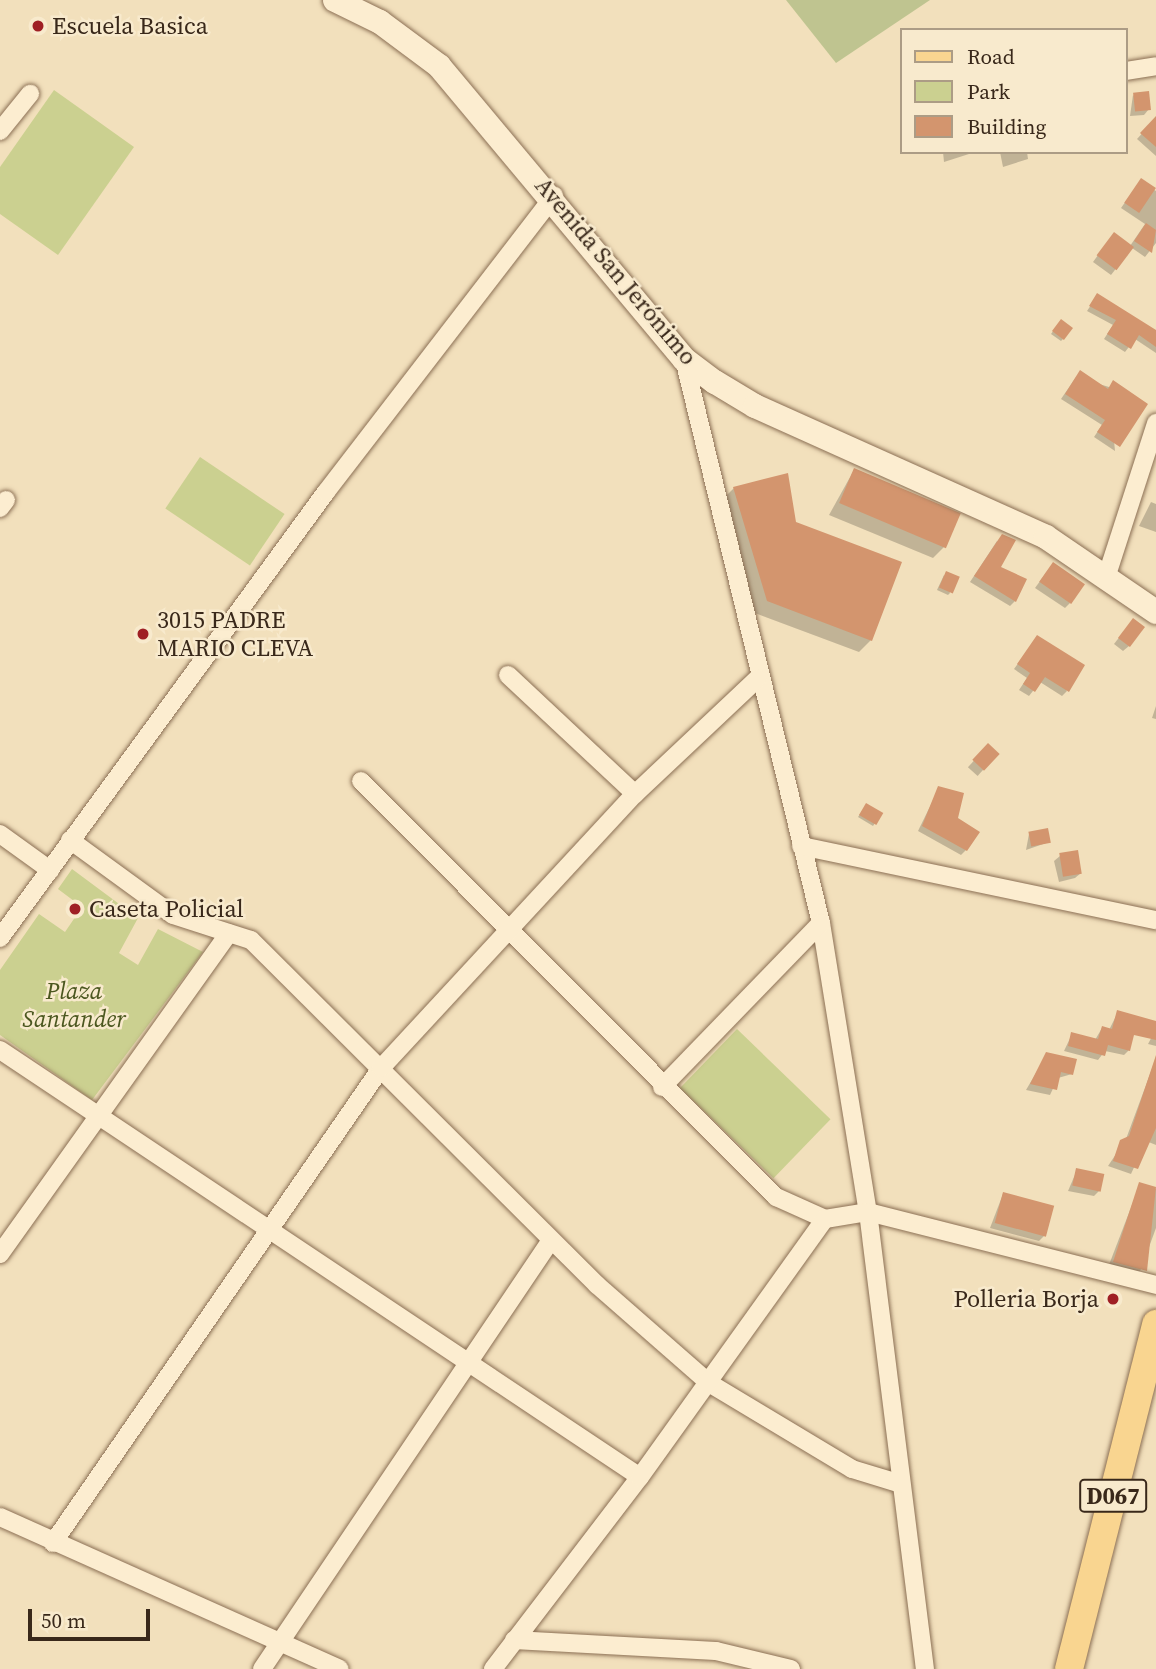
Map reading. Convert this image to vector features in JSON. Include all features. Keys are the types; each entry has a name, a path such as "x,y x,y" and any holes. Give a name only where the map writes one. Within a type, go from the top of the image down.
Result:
{"main road":[{"name":"D067","path":"1069,1669 1156,1324"}],"street":[{"name":"Avenida San Jerónimo","path":"335,0 380,22 439,66 554,196 684,359 755,406 1034,532 1107,575 1156,611"},
{"path":"1128,71 1156,66"},
{"path":"0,131 30,94"},
{"path":"0,938 70,840 554,196"},
{"path":"684,359 757,679 821,923 868,1212 925,1669"},
{"path":"1107,575 1156,423"},
{"path":"508,675 635,794"},
{"path":"53,1543 265,1229 381,1068 508,926 635,794 757,679"},
{"path":"361,781 508,926 662,1087 776,1197 825,1219 868,1212 1156,1285"},
{"path":"0,834 50,870"},
{"path":"70,840 173,915 229,933 262,949 551,1240 709,1383 852,1469 901,1485"},
{"path":"801,846 1156,920"},
{"path":"662,1087 821,923"},
{"path":"0,1254 229,933"},
{"path":"0,1049 467,1365 640,1477"},
{"path":"492,1669 541,1610 640,1477 825,1219"},
{"path":"262,1669 551,1240"},
{"path":"0,1517 53,1543 340,1669"},
{"path":"541,1610 546,1633 559,1639"},
{"path":"514,1640 559,1639 716,1651 791,1669"},
{"path":"713,1669 716,1651"}],"green space":[{"path":"786,0 930,0 836,63"},
{"path":"54,90 134,147 58,255 0,214 0,167"},
{"path":"200,457 285,514 250,565 165,508"},
{"name":"Plaza Santander","path":"72,869 138,918 119,953 138,965 158,929 203,952 92,1100 0,1035 0,970 39,914 65,932 82,907 58,889"},
{"path":"737,1029 831,1119 774,1178 680,1088"}],"building":[{"path":"1149,91 1151,110 1135,112 1133,93"},
{"path":"1156,116 1156,147 1140,133"},
{"path":"1141,178 1156,188 1139,213 1124,203"},
{"path":"1146,223 1156,230 1152,253 1134,241"},
{"path":"1114,232 1134,247 1117,270 1097,255"},
{"path":"1097,293 1156,330 1156,347 1139,335 1131,349 1107,334 1116,320 1089,306"},
{"path":"1061,319 1073,328 1064,340 1052,331"},
{"path":"1080,370 1108,389 1113,380 1148,404 1120,447 1097,432 1105,420 1065,394"},
{"path":"854,468 961,513 946,548 839,503"},
{"path":"788,473 796,522 902,562 872,641 767,601 733,487"},
{"path":"1002,534 1016,540 1001,567 1027,579 1016,602 974,576"},
{"path":"1053,562 1085,584 1071,604 1039,582"},
{"path":"946,571 960,577 953,593 939,588"},
{"path":"1133,618 1145,627 1130,647 1118,638"},
{"path":"1037,635 1085,665 1069,692 1045,677 1035,692 1023,684 1030,673 1017,664"},
{"path":"988,743 1000,754 984,771 972,760"},
{"path":"938,786 964,793 958,818 980,832 967,851 922,826"},
{"path":"866,803 883,813 876,825 859,815"},
{"path":"1048,828 1051,843 1031,847 1028,832"},
{"path":"1078,850 1082,874 1063,877 1059,853"},
{"path":"1117,1010 1156,1021 1156,1040 1134,1035 1130,1051 1108,1045 1105,1056 1068,1046 1071,1032 1098,1039 1102,1026 1112,1029"},
{"path":"1046,1052 1077,1059 1073,1075 1061,1072 1057,1090 1030,1084"},
{"path":"1156,1055 1156,1128 1138,1169 1113,1161 1120,1140 1129,1136"},
{"path":"1076,1168 1104,1174 1101,1192 1072,1186"},
{"path":"1139,1182 1156,1187 1147,1271 1113,1262"},
{"path":"1003,1192 1054,1206 1046,1237 995,1223"}],"place":[{"name":"Escuela Basica","path":"38,26"},
{"name":"3015 PADRE MARIO CLEVA","path":"143,634"},
{"name":"Caseta Policial","path":"75,909"},
{"name":"Polleria Borja","path":"1113,1299"}]}
